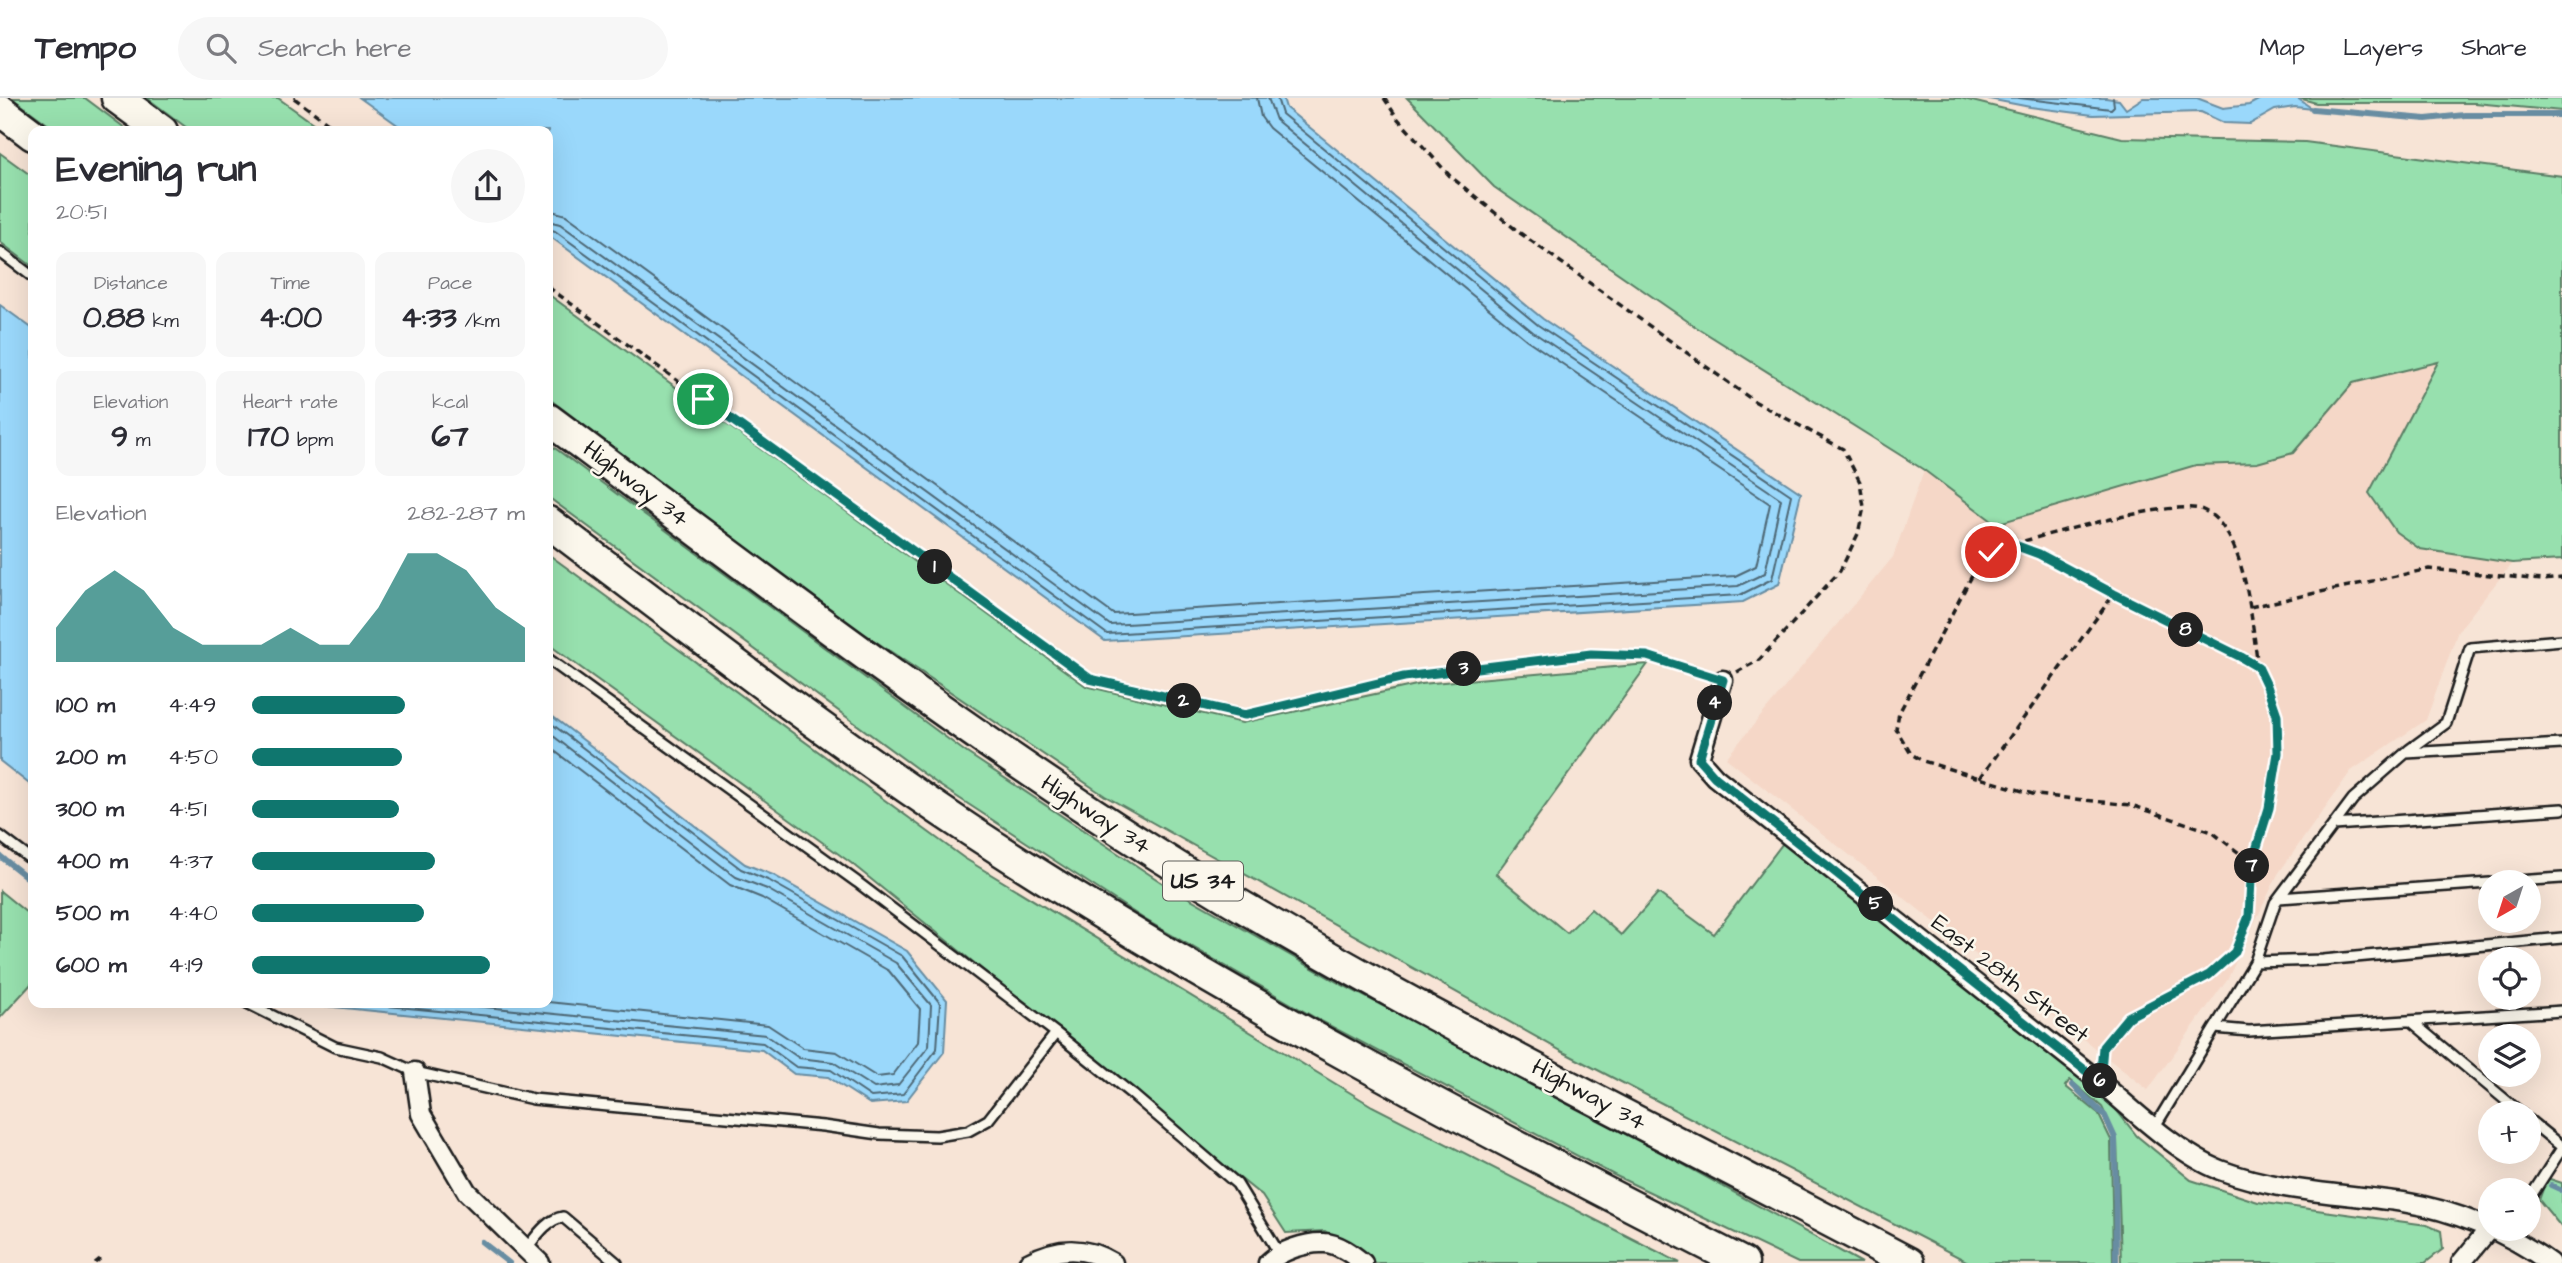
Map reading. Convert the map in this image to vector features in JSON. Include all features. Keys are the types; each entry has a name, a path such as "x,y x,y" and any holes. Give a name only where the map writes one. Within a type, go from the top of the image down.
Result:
{"highway":[{"path":"117,98 155,126"},
{"path":"0,110 28,131"},
{"name":"Highway 34","path":"553,423 913,691 993,748 1161,857 1339,962 1909,1263"},
{"path":"553,526 786,701 968,829 1065,891 1208,978 1368,1067 1743,1263"}],"street":[{"name":"East 28th Street","path":"1723,680 1699,759 1715,777 2100,1082 2154,1128 2217,1169 2265,1185 2406,1203 2478,1223"},
{"path":"415,1072 421,1114 467,1192 540,1263"},
{"path":"2462,1263 2489,1241"},
{"name":"East 28th Street","path":"2516,1241 2550,1263"},
{"path":"1273,1258 1325,1242 1348,1251 1363,1263"},
{"path":"1028,1263 1056,1250 1080,1251 1113,1263"}],"lane":[{"path":"0,252 28,273"},
{"path":"2154,1128 2255,962 2279,898 2353,799 2446,723 2470,648 2562,640"},
{"path":"553,663 716,779 1056,1033 1237,1184 1273,1258"},
{"path":"2406,753 2562,744"},
{"path":"2333,825 2562,809"},
{"path":"0,836 28,857"},
{"path":"2541,879 2562,878"},
{"path":"2279,898 2478,884"},
{"path":"2255,962 2323,960 2562,938"},
{"path":"257,1008 335,1046 382,1057 415,1072 533,1099 879,1133 937,1136 968,1130 988,1120 1056,1033"},
{"path":"2215,1028 2249,1031 2562,1011"},
{"path":"2411,1021 2507,1101"},
{"path":"2541,1130 2562,1148 2541,1180"},
{"path":"526,1249 544,1227 555,1218 563,1217 617,1263"}],"path":[{"path":"294,98 332,126"},
{"path":"553,291 1090,679 1245,715 1404,677 1591,654 1647,656 1723,680 1759,660 1840,571 1858,534 1864,507 1860,481 1843,449 1754,401 1520,233 1450,176 1398,119 1384,98"},
{"path":"2100,1082 2103,1047 2128,1017 2209,975 2235,952 2249,916 2252,863 2269,808 2278,753 2277,715 2258,667 2247,588 2231,542 2218,522 2202,509 2176,509 2106,519 1991,552 1973,574 1899,713 1896,729 1911,754 2036,795 2131,805 2212,832 2252,863"},
{"path":"2012,544 2039,554 2258,667"},
{"path":"2250,607 2429,569 2542,580 2562,578"},
{"path":"1980,778 2114,594"},
{"path":"95,1263 100,1259"}],"shaded area":[{"path":"2439,361 2420,549 2512,563 2458,631 2426,720 2351,771 2278,874 2228,978 2148,1090 1726,758 1893,557 1924,470 1996,524 2197,465 2257,463 2293,453 2353,383"}],"green space":[{"path":"12,98 85,98 122,126 50,126"},
{"path":"147,98 278,98 317,126 184,126"},
{"path":"1407,98 1960,98 2122,138 2305,142 2562,176 2562,560 2512,563 2420,549 2396,532 2369,493 2438,362 2353,383 2293,453 2257,463 2196,465 1996,524 1924,470 1696,327 1494,187"},
{"path":"2299,98 2562,98 2562,111 2475,103 2316,103"},
{"path":"0,153 28,173 28,263 0,242"},
{"path":"553,298 1086,686 1242,723 1421,684 1648,664 1496,874 1567,933 1591,909 1621,935 1658,893 1714,934 1783,843 2102,1092 2137,1136 2191,1180 2258,1202 2427,1225 2441,1231 2443,1249 2425,1263 2121,1263 2117,1139 2102,1107 2070,1080 2065,1086 2098,1113 2111,1140 2113,1263 1970,1263 1565,1053 1105,796 832,612 553,402"},
{"path":"553,447 967,753 1161,882 1339,983 1628,1134 1862,1263 1798,1263 1614,1175 1319,1020 1144,919 939,785 553,501"},
{"path":"553,558 964,858 1372,1106 1680,1263 1367,1263 1325,1231 1286,1233 1262,1196 851,863 553,648"},
{"path":"0,891 28,914 28,987 0,1018"},
{"path":"2547,1178 2562,1183 2562,1228 2541,1202"}],"water":[{"path":"360,98 1283,98 1286,108 1543,319 1801,493 1779,584 1743,602 1105,641 553,239 553,126 399,126"},
{"path":"1984,98 2106,98 2119,100 2126,109 2143,98 2197,98 2223,108 2249,105 2262,98 2297,98 2313,109 2295,107 2275,110 2250,124 2224,123 2201,112 2093,115"},
{"path":"0,305 28,325 28,783 0,761"},
{"path":"553,717 745,864 773,875 907,951 947,1000 944,1052 906,1101 870,1104 828,1077 794,1074 762,1050 344,1008 553,1008"}],"waterway":[{"path":"2313,109 2426,119 2465,115 2562,115"},
{"path":"0,856 28,878"},
{"path":"2073,1085 2105,1116 2115,1138 2116,1263"},
{"path":"2551,1186 2562,1191"},
{"path":"482,1242 509,1263"}],"route":[{"path":"703,399 1090,679 1245,715 1404,677 1591,654 1647,656 1723,680 1699,759 1715,777 2100,1082 2103,1047 2128,1017 2209,975 2235,952 2249,916 2252,863 2269,808 2278,753 2277,715 2258,667 2241,657 2039,554 2012,544 1991,552"}]}
